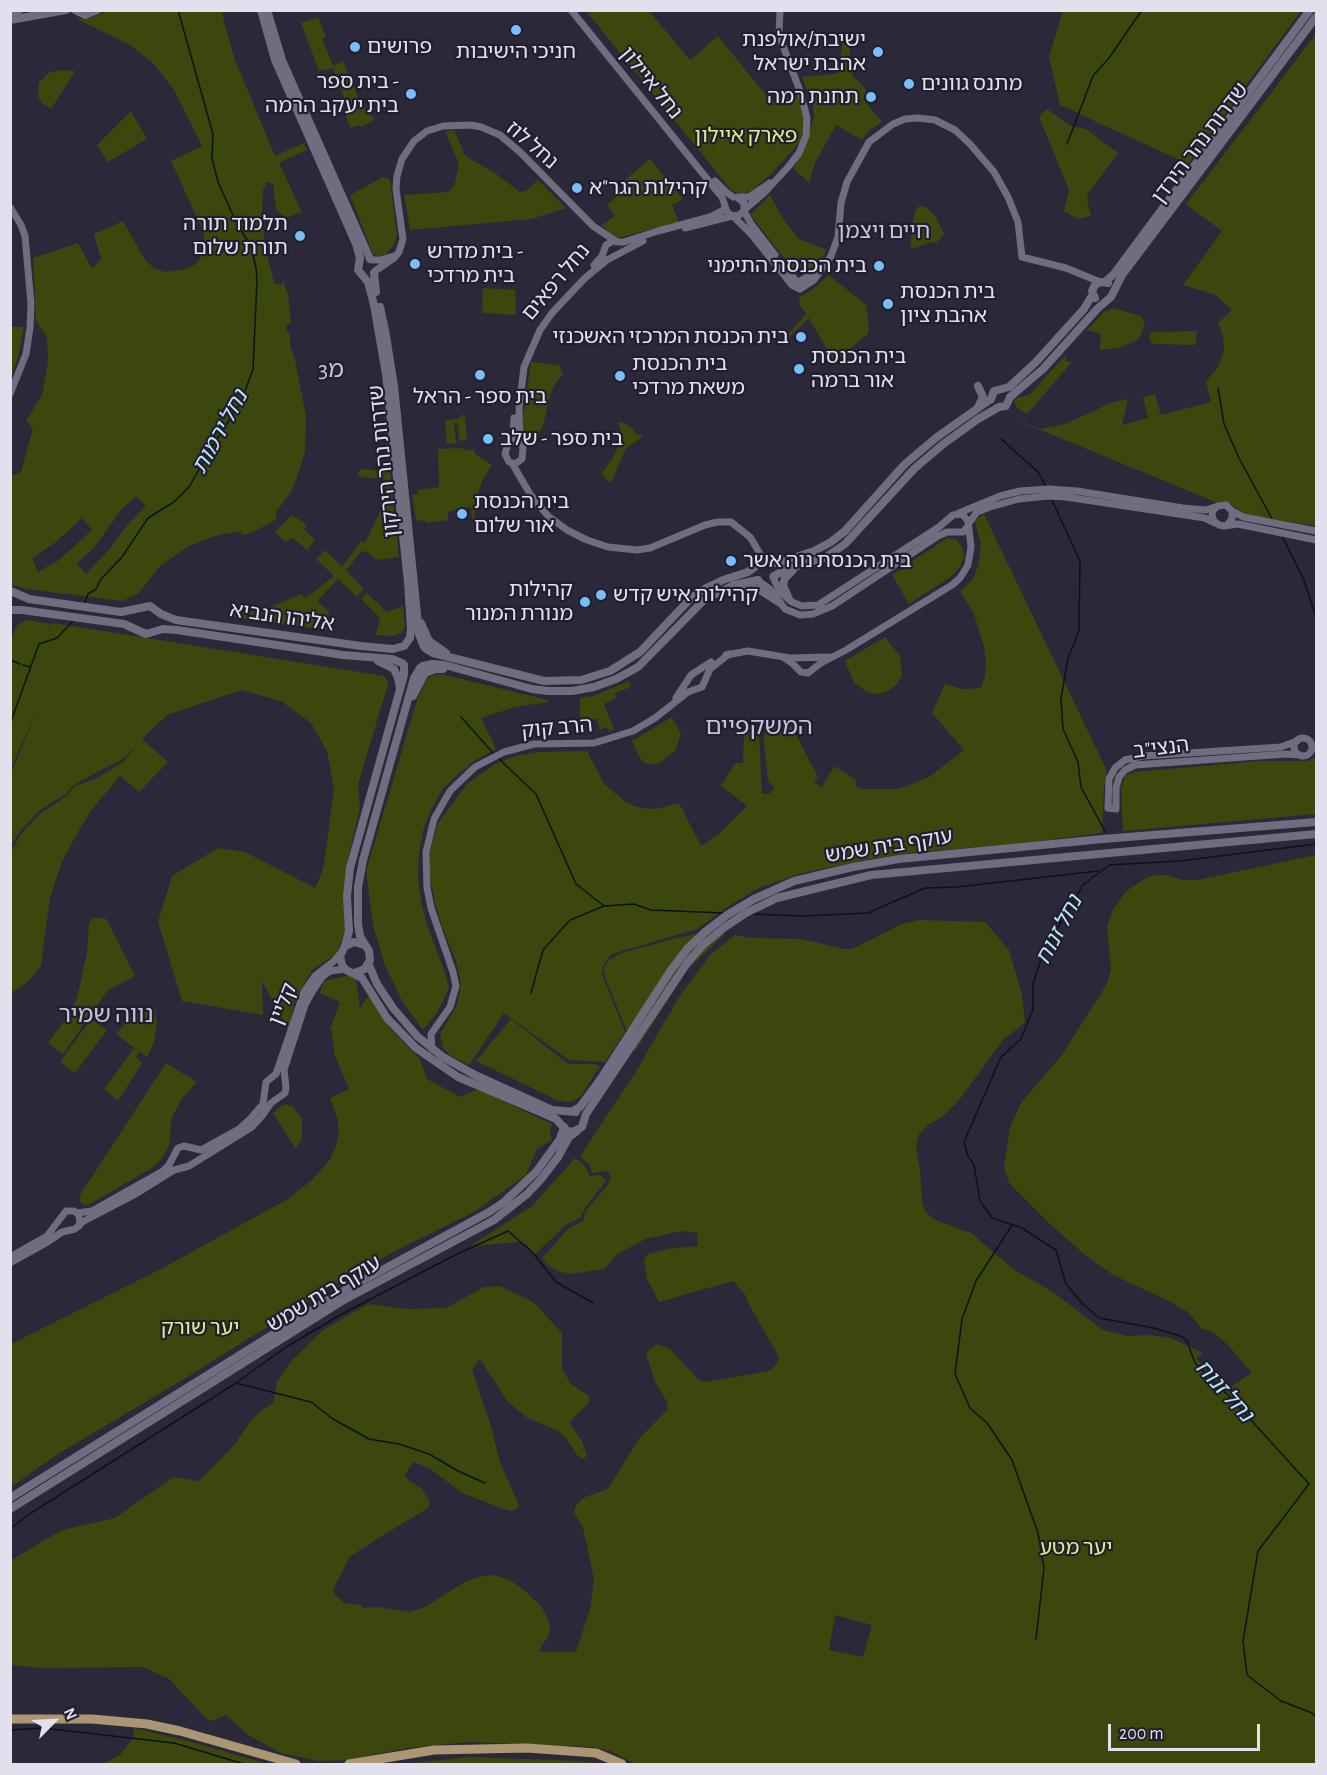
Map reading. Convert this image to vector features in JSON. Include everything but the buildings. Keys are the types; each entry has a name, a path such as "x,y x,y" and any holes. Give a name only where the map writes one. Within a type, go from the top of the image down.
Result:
{"main road":[{"path":"10,12 19,10"},
{"path":"10,20 66,10"},
{"path":"75,11 87,15 97,10"},
{"path":"261,10 275,60 357,244 360,262 358,270 364,276 369,276 374,272 376,265 371,260 282,60 267,10"},
{"name":"שדרות נהר הירדן","path":"1103,282 1114,274 1310,10"},
{"name":"שדרות נהר הירדן","path":"1113,291 1122,275 1317,17"},
{"path":"360,262 364,259 371,260"},
{"name":"שדרות נהר הירקון","path":"374,272 374,286 385,330 394,386 419,634 424,646"},
{"name":"שדרות נהר הירקון","path":"364,276 374,305 388,386 411,610 411,634 405,645"},
{"path":"403,664 411,669 421,667 437,664 532,688 561,692 605,684 638,667 697,606 709,597 744,582 768,582 785,570 826,557 845,544 914,469 978,419 1007,405 1010,397 1043,369 1111,297 1113,291 1111,286 1103,282 1096,284 1084,309 1036,362 1004,389 994,391 991,399 937,437 905,464 837,538 822,548 803,556 778,563 761,562 748,572 723,580 698,593 646,646 631,659 610,671 589,678 565,682 538,680 433,653 424,646 415,642 405,645 400,655 404,675 350,868 347,896 349,931 342,950 341,963 362,978 378,1007 392,1024 426,1056 465,1081 545,1114 569,1131 580,1127 581,1116 571,1111 552,1110 475,1075 432,1049 412,1032 386,999 369,964 370,954 364,945 358,924 359,878 414,678 421,667 427,659 424,646"},
{"path":"1093,292 1098,300 1106,301"},
{"path":"976,411 983,398 978,386"},
{"path":"1004,389 1010,397"},
{"path":"991,399 999,407"},
{"path":"769,563 774,569 773,577"},
{"path":"756,565 754,575 759,581"},
{"path":"727,588 743,586 758,589 785,601 784,580 795,568"},
{"path":"12,591 28,599 126,612 148,606 157,610 161,620 156,630 146,634 129,625 10,610 14,600 12,591"},
{"path":"136,629 133,619 139,608"},
{"path":"417,609 429,641 457,659"},
{"name":"אליהו הנביא","path":"157,610 170,618 179,620 361,646 393,649 405,645"},
{"name":"אליהו הנביא","path":"156,630 177,630 373,659 392,659 403,664"},
{"path":"373,659 394,669 399,682 399,694"},
{"path":"400,727 425,673 436,669 465,671"},
{"name":"עוקף בית שמש","path":"571,1111 580,1107 600,1080 670,970 697,939 713,925 745,904 794,880 899,860 1317,822"},
{"name":"עוקף בית שמש","path":"10,1509 342,1301 494,1220 527,1194 558,1157 569,1137 580,1127 586,1114 687,963 703,945 746,913 777,898 871,875 1317,834"},
{"path":"342,950 354,942 364,945"},
{"path":"350,971 363,970 369,964"},
{"path":"563,1126 563,1116 571,1111"},
{"name":"עוקף בית שמש","path":"10,1498 338,1294 504,1202 536,1172 560,1139 563,1126"},
{"path":"10,1718 92,1719 147,1724 296,1764"},
{"path":"349,1764 434,1750 527,1748 596,1753 622,1764"}],"street":[{"name":"נחל איילון","path":"571,10 717,190 725,207"},
{"name":"נחל איילון","path":"577,10 716,182 726,192 736,197"},
{"path":"732,216 740,215 765,192 798,153 806,136 807,118 801,94 780,35 780,10"},
{"path":"797,286 828,261 838,237 841,203 847,182 867,145 874,136 893,124 905,119 918,118 935,120 955,130 994,172 1008,197 1018,222 1022,257 1046,262 1103,282"},
{"name":"נחל לוז","path":"396,255 403,239 396,189 402,159 414,141 427,131 443,126 471,125 500,135 520,152 592,226 615,242"},
{"path":"775,180 749,197 736,197 728,200 725,207 753,235 797,286"},
{"path":"736,197 743,202 744,210 759,235 797,286"},
{"path":"10,207 25,236 31,304 26,354 10,394"},
{"name":"נחל רפאים","path":"615,242 624,242 710,217 725,207"},
{"name":"נחל רפאים","path":"515,441 524,367 537,336 552,313 580,282 617,254 635,244 659,235 732,216"},
{"name":"נחל לוז","path":"592,226 605,248"},
{"path":"615,242 620,246 617,254 608,255 605,248 608,243 615,242"},
{"name":"נחל רפאים","path":"515,441 520,367 530,340 549,311 599,260 605,248"},
{"path":"371,260 396,255"},
{"path":"374,272 396,255"},
{"path":"1077,272 1093,292"},
{"path":"530,494 521,460 524,448 515,441 507,447 508,460 512,463 530,494 541,508 558,525 575,535 608,547 624,550 650,548 705,525 731,522 750,537 769,563"},
{"path":"512,463 521,460"},
{"path":"759,581 785,601 802,606 813,606 824,602 953,515 1000,496 1020,491 1068,489 1206,510 1225,505 1243,517 1317,531"},
{"path":"773,577 785,601 785,609 800,615 819,612 938,536 947,532 963,532 977,512 1019,499 1048,496 1205,518 1220,526 1238,524 1317,540"},
{"path":"1215,507 1212,515 1215,522"},
{"path":"1227,525 1233,518 1231,510"},
{"path":"783,657 804,673 952,585 965,571 971,548 966,516 959,513"},
{"path":"950,519 950,527 967,542 970,557"},
{"path":"755,546 756,565"},
{"path":"729,654 713,666 702,687 695,689 690,686 688,679 695,673 719,657 729,654 753,651 783,657 833,656"},
{"path":"798,668 797,662 806,658"},
{"path":"806,658 812,662 812,669"},
{"path":"695,673 702,675 705,679"},
{"name":"הרב קוק","path":"673,703 688,679"},
{"name":"הרב קוק","path":"432,1049 430,1037 450,1007 456,986 431,908 426,879 426,852 434,819 450,791 475,767 504,752 534,744 594,743 609,739 645,724 695,689"},
{"path":"1317,742 1302,739 1297,741 1294,748 1300,756 1317,750"},
{"path":"1307,740 1311,747 1308,754"},
{"name":"הנצי\"ב","path":"1297,741 1281,747 1143,756 1125,760 1115,768 1109,779 1108,808 1116,809 1116,788 1119,777 1125,770 1135,765 1288,754 1300,756"},
{"name":"קליין","path":"273,1077 304,992 315,976 334,961 342,950"},
{"name":"קליין","path":"284,1082 284,1070 310,995 325,975 333,970 350,971"},
{"path":"412,1032 423,1034 434,1029"},
{"path":"10,1257 47,1236 62,1213 68,1210 77,1213 92,1211 166,1168 179,1147 203,1149 247,1122 263,1104 266,1084 273,1077 278,1077 284,1082 285,1093 277,1098 247,1131 174,1170 74,1230 62,1232 10,1263"},
{"path":"266,1092 270,1097 277,1098"},
{"path":"190,1149 194,1155 192,1162"},
{"path":"173,1155 176,1164 183,1167"},
{"path":"77,1213 80,1219 79,1226"},
{"path":"60,1219 61,1226 68,1230"}],"green space":[{"path":"108,10 224,11 222,11 225,26 235,60 275,156 304,143 307,150 279,163 302,212 286,218 276,210 273,184 267,182 263,190 264,240 274,283 281,285 284,280 288,294 291,322 286,327 290,334 290,345 306,416 305,452 291,492 276,512 277,518 269,524 248,534 242,535 242,531 215,536 189,546 161,565 138,594 122,601 11,585 11,476 21,472 33,429 26,421 42,395 48,362 47,338 36,320 33,258 78,243 92,269 101,259 94,234 123,221 145,260 154,268 165,272 187,269 197,263 205,242 203,231 171,161 202,146 174,90 154,64 130,45 71,16 80,19 91,18","holes":["136,496 146,506 86,574 77,563 94,548 121,510","82,518 92,530 59,560 38,572 32,558 56,542"]},
{"path":"1063,10 1301,11 1188,164 1060,105 1049,57"},
{"name":"פארק איילון","path":"586,11 649,11 690,60 718,36 765,94 775,102 782,98 799,96 805,118 801,141 771,174 751,191 743,194 732,191"},
{"path":"318,17 326,37 322,39 333,66 343,61 361,104 375,120 361,127 359,125 351,128 343,111 348,108 333,68 319,71 301,23"},
{"path":"845,31 848,37 853,77 862,84 867,93 863,99 882,122 870,130 862,140 836,125 815,163 809,183 794,169 814,118 813,105 802,77 837,74"},
{"path":"1316,34 1316,526 1243,515 1231,504 1218,503 1009,417 1041,429 1065,424 1113,402 1128,399 1122,425 1148,418 1143,397 1155,394 1161,415 1211,402 1206,381 1218,367 1224,350 1223,337 1218,323 1232,310 1216,295 1183,285 1222,231 1186,204"},
{"path":"75,71 51,109 42,103 38,96 39,82 50,72"},
{"path":"1047,109 1071,126 1086,129 1118,153 1088,194 1087,200 1091,216 1078,219 1064,211 1069,190 1039,117"},
{"path":"131,111 147,139 108,162 97,145"},
{"path":"454,130 465,155 470,159 492,171 520,192 526,191 538,180 566,208 531,219 410,230 404,195 448,192 454,187 459,164 445,131"},
{"path":"650,159 683,199 672,205 679,222 618,238 602,225 615,216 607,205 625,189 621,183"},
{"path":"383,177 390,179 397,235 394,245 386,254 379,256 373,254 350,195"},
{"path":"770,195 784,220 799,239 827,250 816,267 804,275 794,271 752,217 751,214"},
{"path":"920,206 926,207 936,217 944,234 936,243 931,242 913,249 910,245 914,215"},
{"path":"829,275 866,305 869,328 868,334 834,362 809,318 782,344 780,343 806,314 800,305 799,298"},
{"path":"483,288 515,290 516,315 482,313"},
{"path":"1113,308 1141,316 1145,325 1139,338 1135,341 1119,348 1100,350 1101,334 1087,330 1104,312"},
{"path":"11,327 24,327 11,378"},
{"path":"1197,331 1195,345 1155,344 1151,342 1149,336 1152,332"},
{"path":"1066,355 1066,361 1072,362 1027,414 1020,410 1014,401 1016,398 1029,395"},
{"path":"531,362 559,365 563,375 558,379 550,395 543,426 538,435 529,440 523,436 522,423"},
{"path":"465,415 467,440 459,441 458,423 454,423 456,443 447,444 445,420 458,419"},
{"path":"618,422 631,427 636,434 644,436 626,448 611,483 601,474 612,459 620,442 621,429"},
{"path":"460,448 469,451 474,449 475,454 492,465 482,481 474,519 472,519 471,507 448,512 448,520 426,523 424,520 416,521 412,495 418,494 418,490 439,487 438,449"},
{"path":"361,469 390,472 399,557 376,560 366,551 361,552 346,570 364,589 357,597 338,579 317,601 329,612 327,630 225,616 263,610 302,594 305,599 334,576 316,559 325,550 342,567 361,541 365,543 380,512 387,480 357,476"},
{"path":"984,514 1107,771 1102,833 1015,844 918,852 798,874 759,888 697,929 612,954 604,964 602,974 625,1032 605,1062 569,1060 504,1013 469,1065 451,1056 443,1048 440,1034 457,1005 461,983 456,961 435,903 430,877 430,852 438,823 467,784 495,764 515,756 539,752 587,751 604,784 627,803 641,808 656,809 679,803 701,846 721,832 747,806 721,786 735,763 743,763 744,731 759,733 762,794 769,794 775,788 768,781 764,741 765,729 773,721 786,722 792,727 818,777 814,782 822,787 834,766 856,780 855,785 862,789 899,789 929,777 964,750 932,713 945,684 962,689 981,688 985,676 984,647 974,614 960,591 973,579 978,566 981,545 975,520"},
{"path":"292,515 307,525 304,529 315,540 307,550 293,538 286,542 275,532"},
{"path":"947,538 956,539 963,548 964,557 960,567 952,576 909,604 892,575"},
{"path":"367,593 387,612 403,606 405,626 401,633 392,636 376,635 380,618 361,599"},
{"path":"27,620 51,624 47,632 53,623 384,676 387,679 388,684 358,784 360,808 348,859 345,932 336,954 312,970 295,1000 288,1030 262,981 263,1015 182,1001 158,922 172,876 218,848 245,852 315,888 320,877 324,865 334,788 327,751 311,723 281,701 241,690 167,715 142,739 168,762 139,792 120,776 93,808 61,864 50,898 41,965 29,981 11,993 11,851 21,834 40,814 67,796 75,786 95,779 123,762 138,745 121,760 82,780 72,787 66,794 40,810 21,830 11,845 11,773 40,704 11,768 11,640 17,625"},
{"path":"885,637 900,656 902,675 897,684 888,691 879,694 869,693 854,683 845,661"},
{"path":"441,674 548,700 548,702 515,707 481,718 496,749 474,761 457,775 442,790 431,810 423,831 418,878 427,925 449,988 437,1013 423,1030 402,1001 385,965 373,925 366,871 418,697 427,679"},
{"path":"629,681 631,687 615,693 616,698 604,704 614,730 609,732 608,727 600,729 597,719 580,720 580,698 593,696"},
{"path":"672,717 681,734 675,751 656,764 644,763 632,741"},
{"path":"1316,757 1316,814 1123,831 1121,788 1125,776 1135,772 1259,761 1307,761"},
{"name":"יער מטע","path":"1316,855 1316,1764 635,1764 611,1751 593,1747 469,1742 407,1748 347,1760 318,1761 281,1753 248,1735 226,1715 212,1721 206,1718 169,1679 143,1667 41,1668 11,1665 11,1560 62,1530 115,1518 173,1477 199,1481 235,1444 250,1422 273,1403 277,1382 292,1360 323,1330 368,1304 407,1309 446,1308 484,1287 500,1286 533,1302 562,1333 562,1369 571,1384 589,1396 589,1403 569,1422 582,1441 587,1456 582,1459 558,1431 526,1417 507,1401 480,1359 472,1370 500,1462 519,1505 516,1510 509,1511 462,1493 429,1468 413,1462 405,1475 408,1480 421,1488 430,1502 428,1508 350,1557 333,1589 335,1595 344,1603 361,1605 364,1608 378,1607 410,1612 425,1607 463,1583 478,1577 494,1575 510,1580 524,1590 545,1613 550,1624 549,1635 538,1652 576,1652 590,1609 594,1579 583,1528 574,1512 576,1505 585,1497 608,1489 638,1440 668,1409 667,1402 655,1382 646,1354 658,1344 670,1349 699,1380 706,1382 769,1371 776,1365 779,1357 746,1296 733,1281 659,1302 647,1279 644,1260 648,1254 698,1246 697,1233 681,1231 645,1239 616,1255 604,1269 571,1274 557,1271 546,1264 542,1258 568,1229 584,1220 585,1212 607,1186 611,1177 608,1171 592,1173 589,1164 580,1157 635,1073 681,994 711,954 735,935 750,938 802,939 852,949 902,924 919,920 985,922 1009,950 1022,995 1025,1023 1004,1039 957,1103 919,1134 916,1146 925,1211 933,1219 971,1233 1013,1269 1053,1292 1103,1330 1127,1336 1150,1335 1171,1338 1199,1351 1203,1354 1196,1358 1226,1390 1252,1373 1228,1345 1211,1331 1202,1329 1189,1313 1113,1275 1083,1253 1009,1183 1004,1168 1010,1127 1021,1103 1061,1056 1107,984 1111,970 1107,925 1113,910 1126,891 1148,877 1165,875 1183,880 1197,880","holes":["835,1615 872,1625 863,1657 829,1650"]},
{"path":"93,918 107,920 135,976 107,991 63,1054 48,1043 70,1013 77,998 87,953 89,923"},
{"path":"708,932 725,934 688,969 635,1051 605,977 604,968 609,960 622,953"},
{"name":"יער שורק","path":"355,974 360,1008 369,995 390,1028 420,1059 427,1079 460,1097 478,1089 552,1124 550,1135 552,1140 537,1149 526,1175 474,1212 337,1283 184,1379 58,1454 11,1487 11,1344 159,1270 288,1199 313,1179 330,1159 339,1131 330,1098 349,1089 334,1053 332,1030 330,1029 340,1002 320,993 324,981"},
{"path":"152,1009 155,1011 157,1023 154,1043 147,1057 116,1034 132,1016"},
{"path":"91,1019 107,1030 75,1073 60,1062"},
{"path":"511,1019 568,1064 600,1066 580,1097 572,1102 559,1101 476,1061"},
{"path":"134,1048 139,1052 136,1057 142,1063 118,1101 104,1089"},
{"path":"166,1063 197,1082 183,1097 172,1117 169,1146 159,1162 150,1169 88,1205 83,1205 80,1195"},
{"path":"286,1104 293,1107 302,1119 302,1138 296,1149 273,1113"},
{"path":"575,1158 585,1166 590,1176 600,1175 606,1181 580,1218 567,1224 535,1254 526,1244 519,1242 470,1246 532,1206"},
{"path":"134,1728 268,1764 103,1764 120,1755 133,1738"},
{"path":"469,1757 580,1761 603,1764 403,1764"}],"waterway":[{"name":"נחל ירמות","path":"84,605 88,594 96,589 101,579 122,557 148,518 174,502 189,487 241,402 253,369 256,268 251,246 236,222 218,182 212,159 213,134 178,10"},
{"path":"1067,144 1093,76 1109,58 1142,10"},
{"path":"1218,388 1224,424 1239,458 1272,519"},
{"path":"1001,439 1038,472 1045,485"},
{"path":"1051,498 1080,561 1079,631 1068,658 1061,699 1063,729 1078,762 1081,787 1106,833"},
{"path":"1282,536 1303,578 1316,617"},
{"name":"נחל ירמות","path":"10,724 39,644 57,638 73,621"},
{"path":"11,660 20,664"},
{"path":"23,665 30,667"},
{"path":"461,717 494,754"},
{"path":"498,758 536,794 576,884 604,906"},
{"name":"נחל זנוח","path":"1316,844 1179,861 1109,865 1083,885 1043,953 1033,984 1033,1009 1021,1039 1001,1057 964,1142 968,1156 974,1165 980,1201 992,1218 1022,1228 1056,1250 1066,1284 1099,1318 1154,1328 1183,1337 1187,1341 1195,1363 1232,1399 1309,1484 1258,1551 1243,1641 1247,1675 1281,1701 1312,1713 1316,1717"},
{"path":"753,914 803,916 868,913 925,888 957,887 1098,871"},
{"path":"531,993 543,950 570,920 604,906 634,904 651,910 724,913"},
{"path":"1012,1225 976,1281 962,1319 955,1374 970,1408 987,1423 1012,1460 1038,1533 1044,1568 1036,1639"},
{"path":"10,1529 28,1515 236,1383 286,1347 342,1314 455,1255 508,1231 533,1253 556,1282 593,1303"},
{"path":"236,1383 311,1402 333,1419 369,1439 399,1444 429,1454 485,1483"},
{"path":"10,1730 43,1728 174,1743 244,1764"},
{"path":"464,1764 487,1764"}],"place":[{"name":"חניכי הישיבות","path":"516,30"},
{"name":"פרושים","path":"355,47"},
{"name":"ישיבת/אולפנת אהבת ישראל","path":"878,52"},
{"name":"מתנס גוונים","path":"909,84"},
{"name":"בית ספר - בית יעקב הרמה","path":"411,94"},
{"name":"תחנת רמה","path":"871,97"},
{"name":"קהילות הגר\"א","path":"577,188"},
{"name":"תלמוד תורה תורת שלום","path":"300,236"},
{"name":"בית מדרש - בית מרדכי","path":"415,264"},
{"name":"בית הכנסת התימני","path":"879,266"},
{"name":"בית הכנסת אהבת ציון","path":"888,304"},
{"name":"בית הכנסת המרכזי האשכנזי","path":"801,337"},
{"name":"בית הכנסת אור ברמה","path":"799,369"},
{"name":"בית ספר - הראל","path":"480,375"},
{"name":"בית הכנסת משאת מרדכי","path":"620,376"},
{"name":"בית ספר - שלב","path":"488,439"},
{"name":"בית הכנסת אור שלום","path":"462,514"},
{"name":"בית הכנסת נוה אשר","path":"731,561"},
{"name":"קהילות איש קדש","path":"601,595"},
{"name":"קהילות מנורת המנור","path":"585,602"}],"district":[{"name":"חיים ויצמן","path":"884,231"},
{"name":"מ3","path":"331,370"},
{"name":"המשקפיים","path":"759,727"},
{"name":"נווה שמיר","path":"106,1015"}]}
